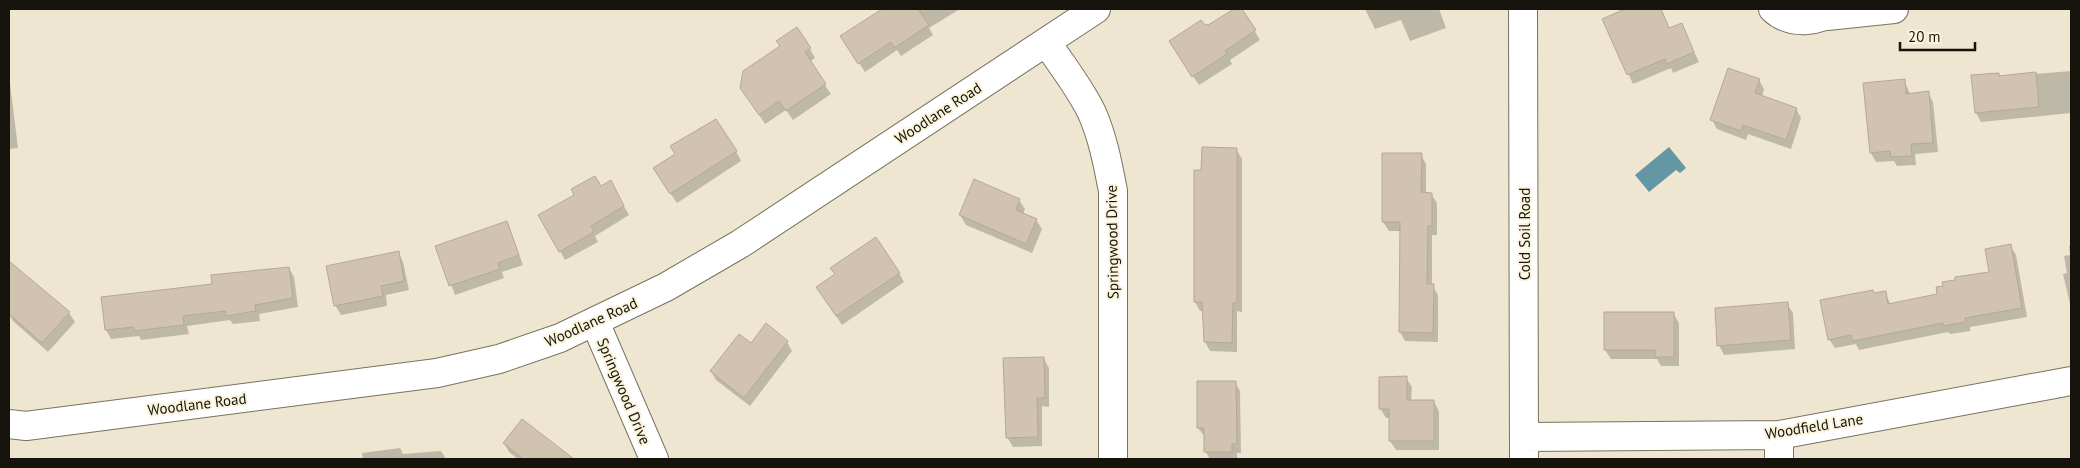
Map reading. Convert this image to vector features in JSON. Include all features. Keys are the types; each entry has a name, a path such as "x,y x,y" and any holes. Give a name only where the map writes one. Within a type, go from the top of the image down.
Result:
{"street":[{"name":"Woodlane Road","path":"9,424 36,424 437,373 499,359 560,338 666,287 740,244 1096,9"},
{"name":"Cold Soil Road","path":"1523,9 1524,448"},
{"path":"1773,9 1795,20 1812,20 1833,12 1894,9"},
{"name":"Springwood Drive","path":"1046,42 1076,85 1092,113 1106,154 1113,191 1113,459"},
{"name":"Springwood Drive","path":"595,322 654,459"},
{"name":"Woodfield Lane","path":"1524,448 1779,447 2071,381"}],"water":[{"path":"1669,147 1686,168 1680,173 1676,170 1649,192 1635,175"}],"building":[{"path":"882,9 918,9 929,25 894,48 891,42 858,64 840,36"},
{"path":"1234,9 1242,9 1256,30 1225,51 1227,54 1192,77 1169,41 1201,20 1204,24 1208,25"},
{"path":"1625,9 1661,9 1669,28 1682,23 1694,52 1667,64 1665,59 1627,75 1602,19"},
{"path":"797,27 811,48 805,52 826,84 786,111 779,101 759,115 740,88 743,71 780,46 776,41"},
{"path":"1728,68 1760,79 1755,93 1797,108 1786,140 1743,125 1741,131 1710,120"},
{"path":"2036,72 2039,107 1975,113 1971,75 1999,73 1999,76"},
{"path":"1905,79 1906,94 1929,91 1933,143 1911,144 1912,156 1891,157 1890,151 1870,153 1863,83"},
{"path":"716,119 737,151 670,194 653,168 675,154 670,146"},
{"path":"1202,147 1237,148 1237,303 1233,303 1232,343 1204,342 1202,302 1194,302 1194,170 1201,170"},
{"path":"1382,153 1422,153 1421,192 1432,193 1432,226 1428,226 1427,284 1434,284 1433,333 1399,332 1400,222 1382,222"},
{"path":"595,176 601,186 611,180 624,206 591,226 594,232 559,252 538,215 574,195 571,189"},
{"path":"974,179 1020,199 1016,210 1037,219 1026,244 959,215"},
{"path":"507,221 519,255 498,263 500,269 449,286 435,246"},
{"path":"876,237 900,273 836,316 816,287 835,274 830,268"},
{"path":"2011,244 2022,308 1965,318 1966,322 1943,326 1943,323 1853,341 1851,335 1828,340 1820,300 1873,290 1874,293 1886,291 1888,304 1937,294 1936,287 1943,286 1942,282 1955,280 1955,277 1989,272 1985,249"},
{"path":"399,251 404,281 381,286 383,296 334,306 326,266"},
{"path":"9,261 70,312 42,343 9,314"},
{"path":"289,267 293,298 255,305 256,311 226,316 226,311 183,316 184,325 134,331 134,327 105,330 101,297 212,284 211,275"},
{"path":"1788,302 1791,340 1717,346 1715,308"},
{"path":"1604,312 1674,312 1674,357 1655,357 1655,350 1604,350"},
{"path":"766,323 788,341 744,398 710,371 739,334 751,343"},
{"path":"1044,357 1045,398 1037,398 1038,437 1006,438 1003,358"},
{"path":"1407,376 1407,400 1434,400 1434,441 1389,441 1389,409 1379,409 1379,377"},
{"path":"1197,381 1236,381 1237,444 1232,444 1232,452 1204,452 1204,428 1197,428"},
{"path":"522,419 574,459 523,459 503,443"}]}
